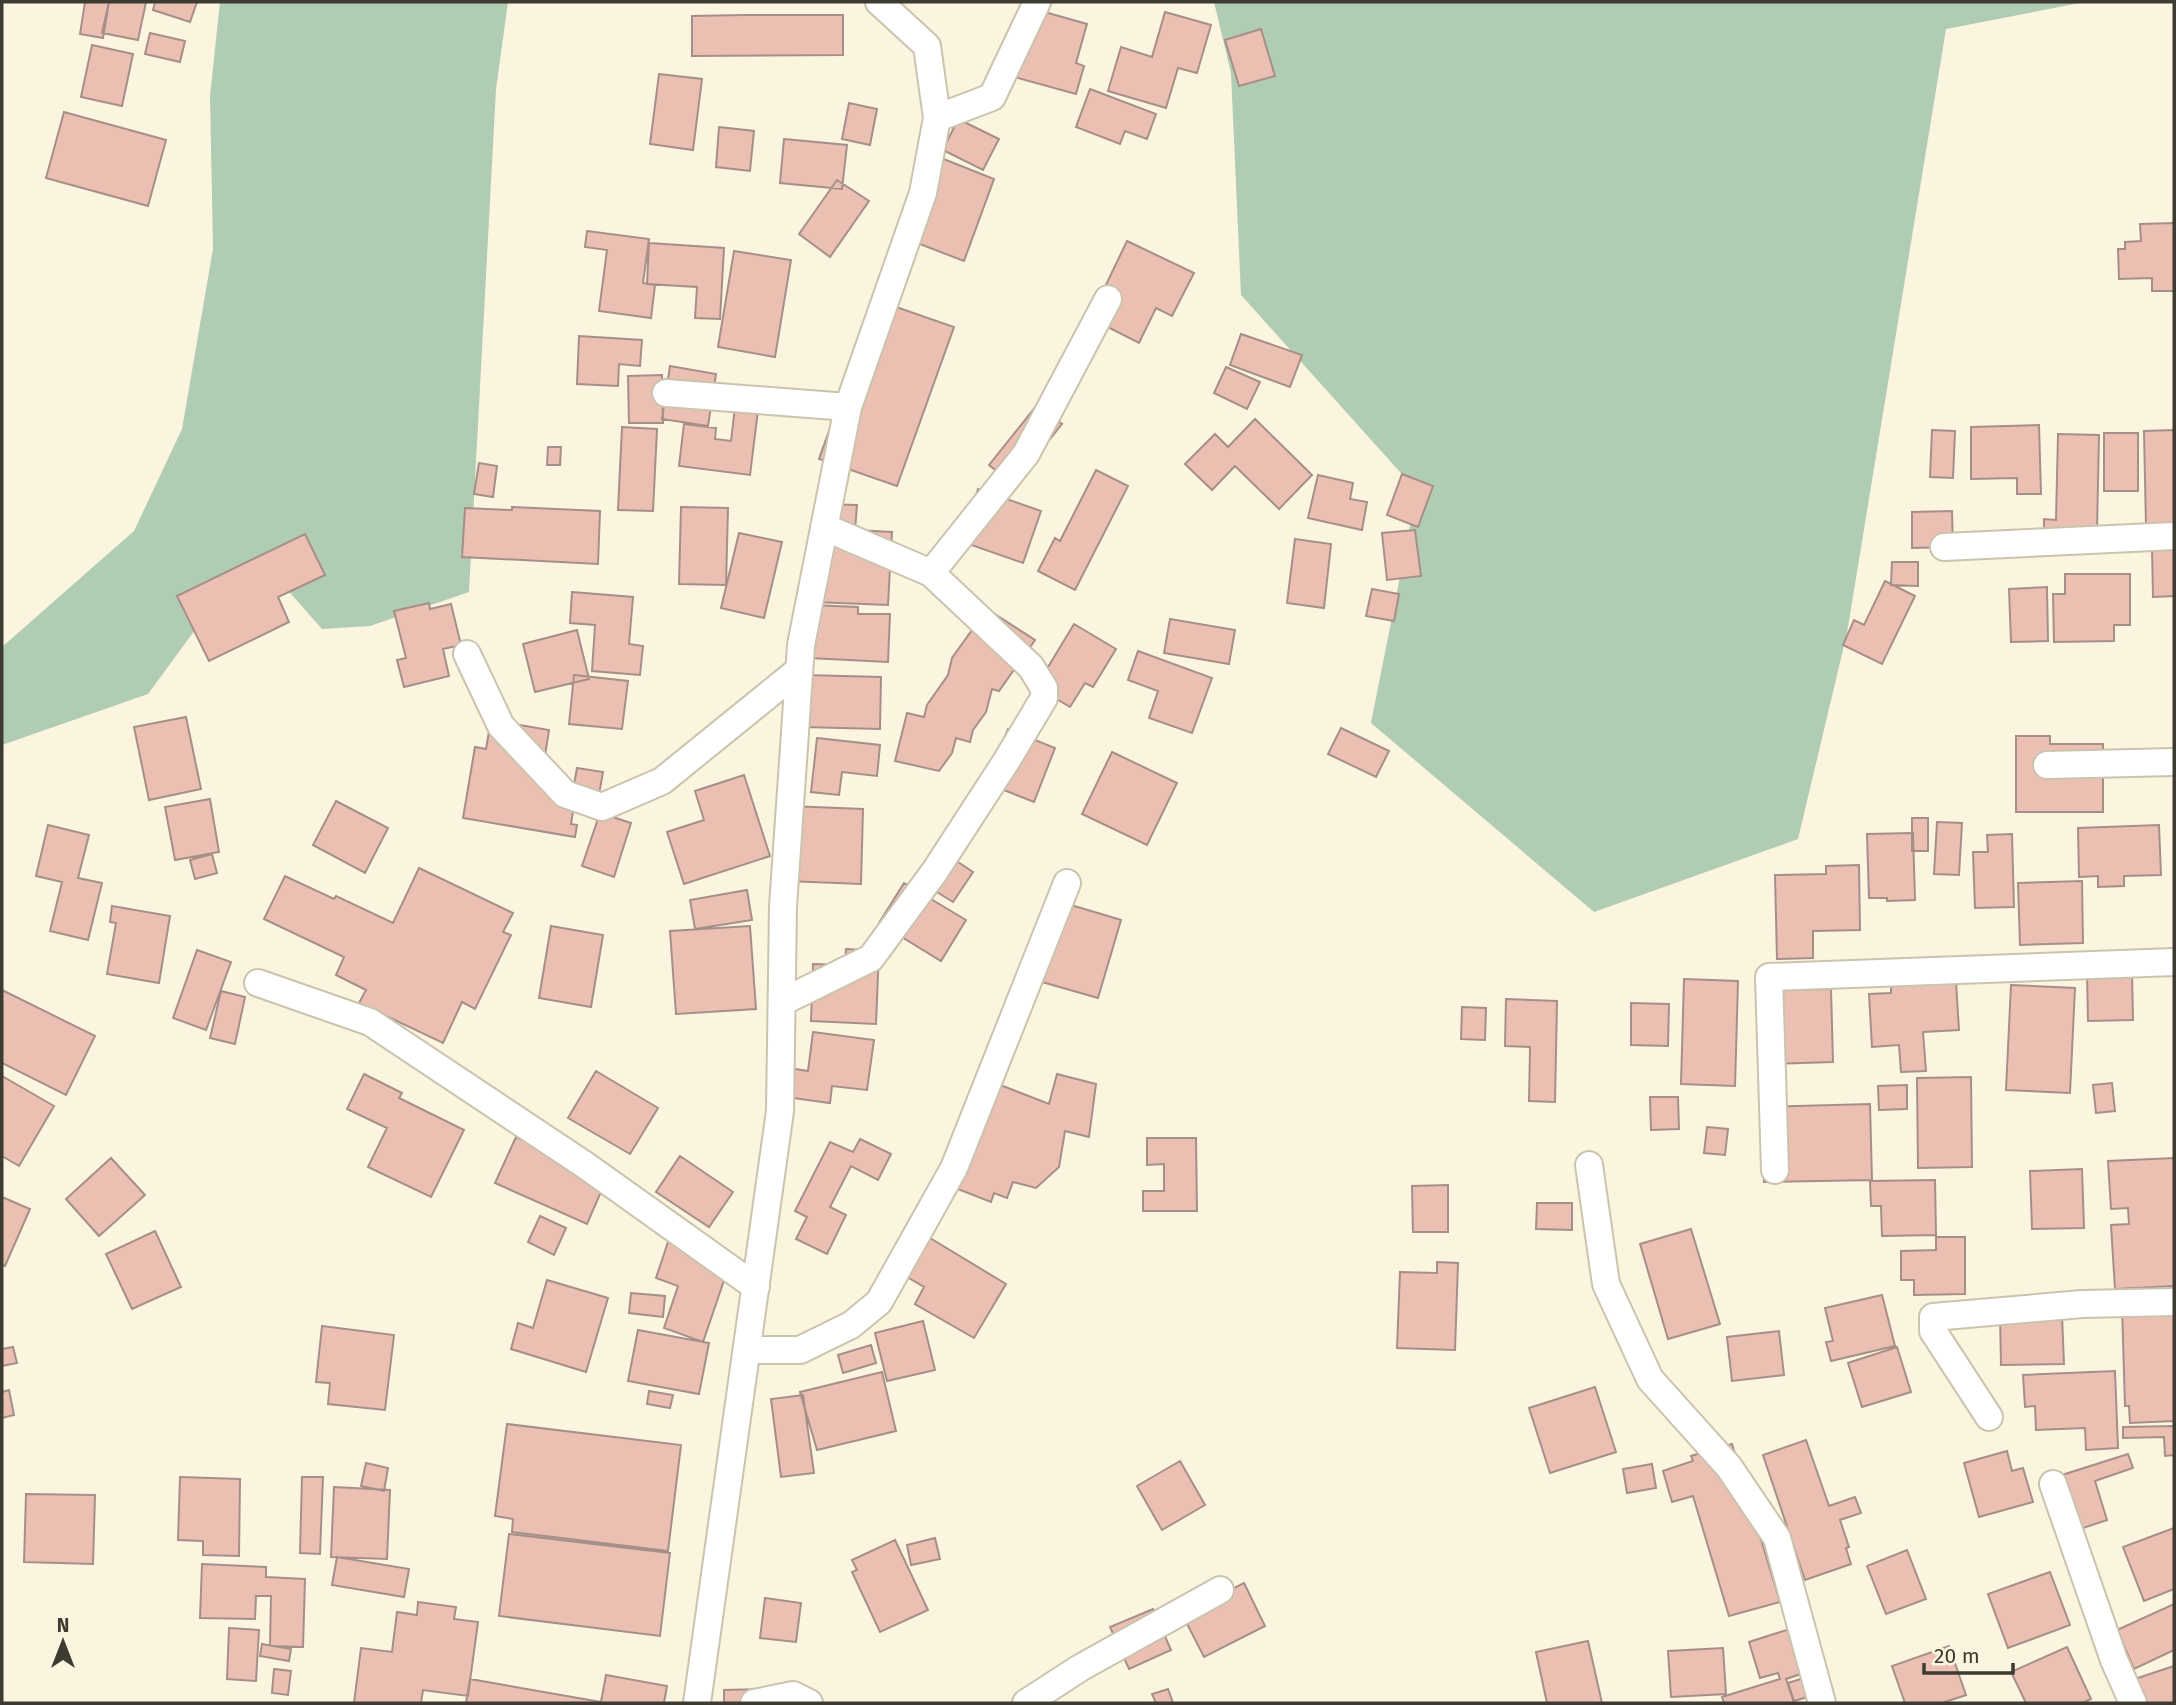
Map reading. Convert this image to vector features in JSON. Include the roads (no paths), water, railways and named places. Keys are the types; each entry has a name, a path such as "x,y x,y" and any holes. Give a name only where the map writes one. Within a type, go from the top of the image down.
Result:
{"street":[{"path":"697,1703 780,1111 783,907 800,645 848,407 923,192 937,118 927,46 879,2"},
{"path":"937,118 992,97 1037,2"},
{"path":"931,573 1026,454 1108,299"},
{"path":"666,393 848,407"},
{"path":"782,1002 870,958 934,871 1044,698 1044,688 1031,667 931,573 824,527"},
{"path":"1944,547 2174,536"},
{"path":"467,654 501,726 565,794 602,807 662,781 799,670"},
{"path":"2047,765 2174,762"},
{"path":"748,1350 800,1350 851,1325 879,1301 954,1168 1067,883"},
{"path":"1775,1170 1769,977 2174,962"},
{"path":"258,983 370,1022 585,1165 756,1287"},
{"path":"1589,1165 1606,1284 1650,1379 1729,1467 1776,1538 1822,1703"},
{"path":"1989,1417 1933,1331 1933,1317 2082,1304 2174,1302"},
{"path":"2053,1484 2114,1660 2133,1703"},
{"path":"1026,1703 1080,1668 1220,1590"},
{"path":"754,1703 793,1695 809,1703"}]}
